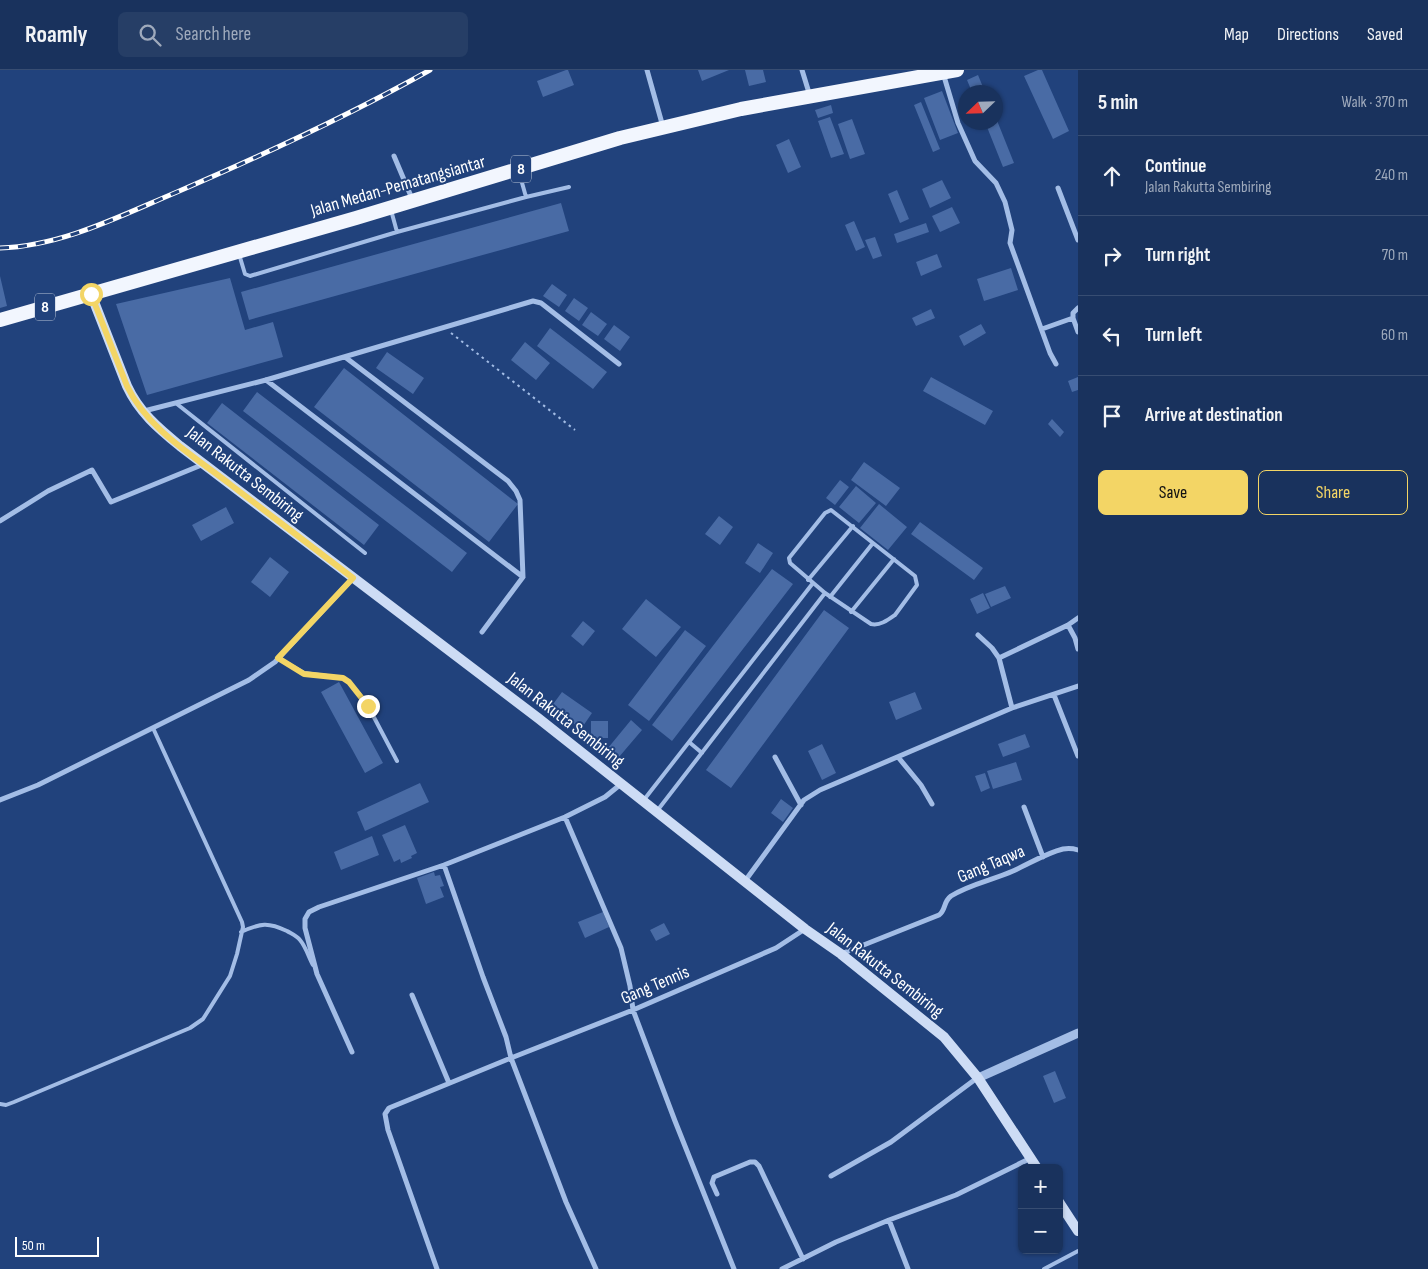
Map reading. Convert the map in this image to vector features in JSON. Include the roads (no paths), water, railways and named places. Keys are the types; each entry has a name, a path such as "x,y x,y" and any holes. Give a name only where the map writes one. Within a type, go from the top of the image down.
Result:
{"highway":[{"name":"Jalan Medan-Pematangsiantar","path":"0,320 391,208 620,138 741,109 948,71"}],"main road":[{"name":"Jalan Rakutta Sembiring","path":"91,294 127,386 134,400 152,422 204,464 538,718 805,929 841,954 944,1037 978,1078 1035,1164"},
{"path":"1063,1208 1078,1232"}],"street":[{"path":"647,70 663,127"},
{"path":"802,70 810,96"},
{"path":"948,71 958,122 974,161 996,183 1005,202 1012,230 1010,243 1050,354 1056,364"},
{"path":"394,156 413,201"},
{"path":"1058,188 1078,240"},
{"path":"143,412 266,380 533,301 541,303 619,364"},
{"path":"1078,308 1073,314 1078,332"},
{"path":"1042,329 1073,318"},
{"path":"345,357 508,481 516,491 520,500 523,577 482,632"},
{"path":"266,380 523,577"},
{"path":"0,521 48,491 92,470 111,502 204,464"},
{"path":"0,800 38,785 249,680 278,658 353,578"},
{"path":"999,658 1068,626 1078,618"},
{"path":"1068,626 1078,649"},
{"path":"978,635 992,648 999,658 1012,708"},
{"path":"745,881 801,804 820,790 1012,708 1078,686"},
{"path":"1054,695 1078,756"},
{"path":"775,756 801,804"},
{"path":"898,757 921,785 932,804"},
{"path":"352,1052 318,974 306,928 305,919 310,912 319,907 444,865 565,817 605,797 621,784"},
{"path":"1024,807 1043,857"},
{"path":"565,817 621,948 630,986 633,1010 674,1121 734,1269"},
{"name":"Gang Taqwa","path":"841,954 939,915 942,912 945,901 952,896 1065,848 1078,850"},
{"path":"444,865 506,1037 511,1058 566,1202 596,1269"},
{"name":"Gang Tennis","path":"437,1269 388,1130 384,1114 389,1108 633,1010 776,948 805,929"},
{"path":"412,995 449,1083"},
{"path":"832,1176 890,1142 978,1078 1078,1034"},
{"path":"782,1269 836,1242 956,1195 1031,1158"},
{"path":"717,1194 712,1183 714,1177 750,1162 755,1162 759,1166 803,1259"},
{"path":"889,1220 908,1269"}],"lane":[{"path":"518,170 526,197"},
{"path":"238,252 246,274 250,276 397,232 569,187"},
{"path":"391,208 397,232"},
{"path":"177,404 365,553"},
{"path":"831,510 853,526 915,576 917,584 895,615 875,625 851,612 830,597 790,563 789,558 825,513 831,510"},
{"path":"808,580 853,526"},
{"path":"830,597 873,543"},
{"path":"851,612 894,559"},
{"path":"644,801 813,583"},
{"path":"656,811 825,593"},
{"path":"278,658 304,674 343,678 349,682 368,706 397,761"},
{"path":"0,1104 6,1105 14,1102 190,1028 203,1019 230,976 238,954 242,922 153,728"},
{"path":"689,742 702,753"},
{"path":"242,932 254,926 265,924 274,925 295,935 301,941 318,974"},
{"path":"1044,1269 1078,1251"}],"railway":[{"path":"0,248 46,242 112,220 305,134 430,70"}]}
